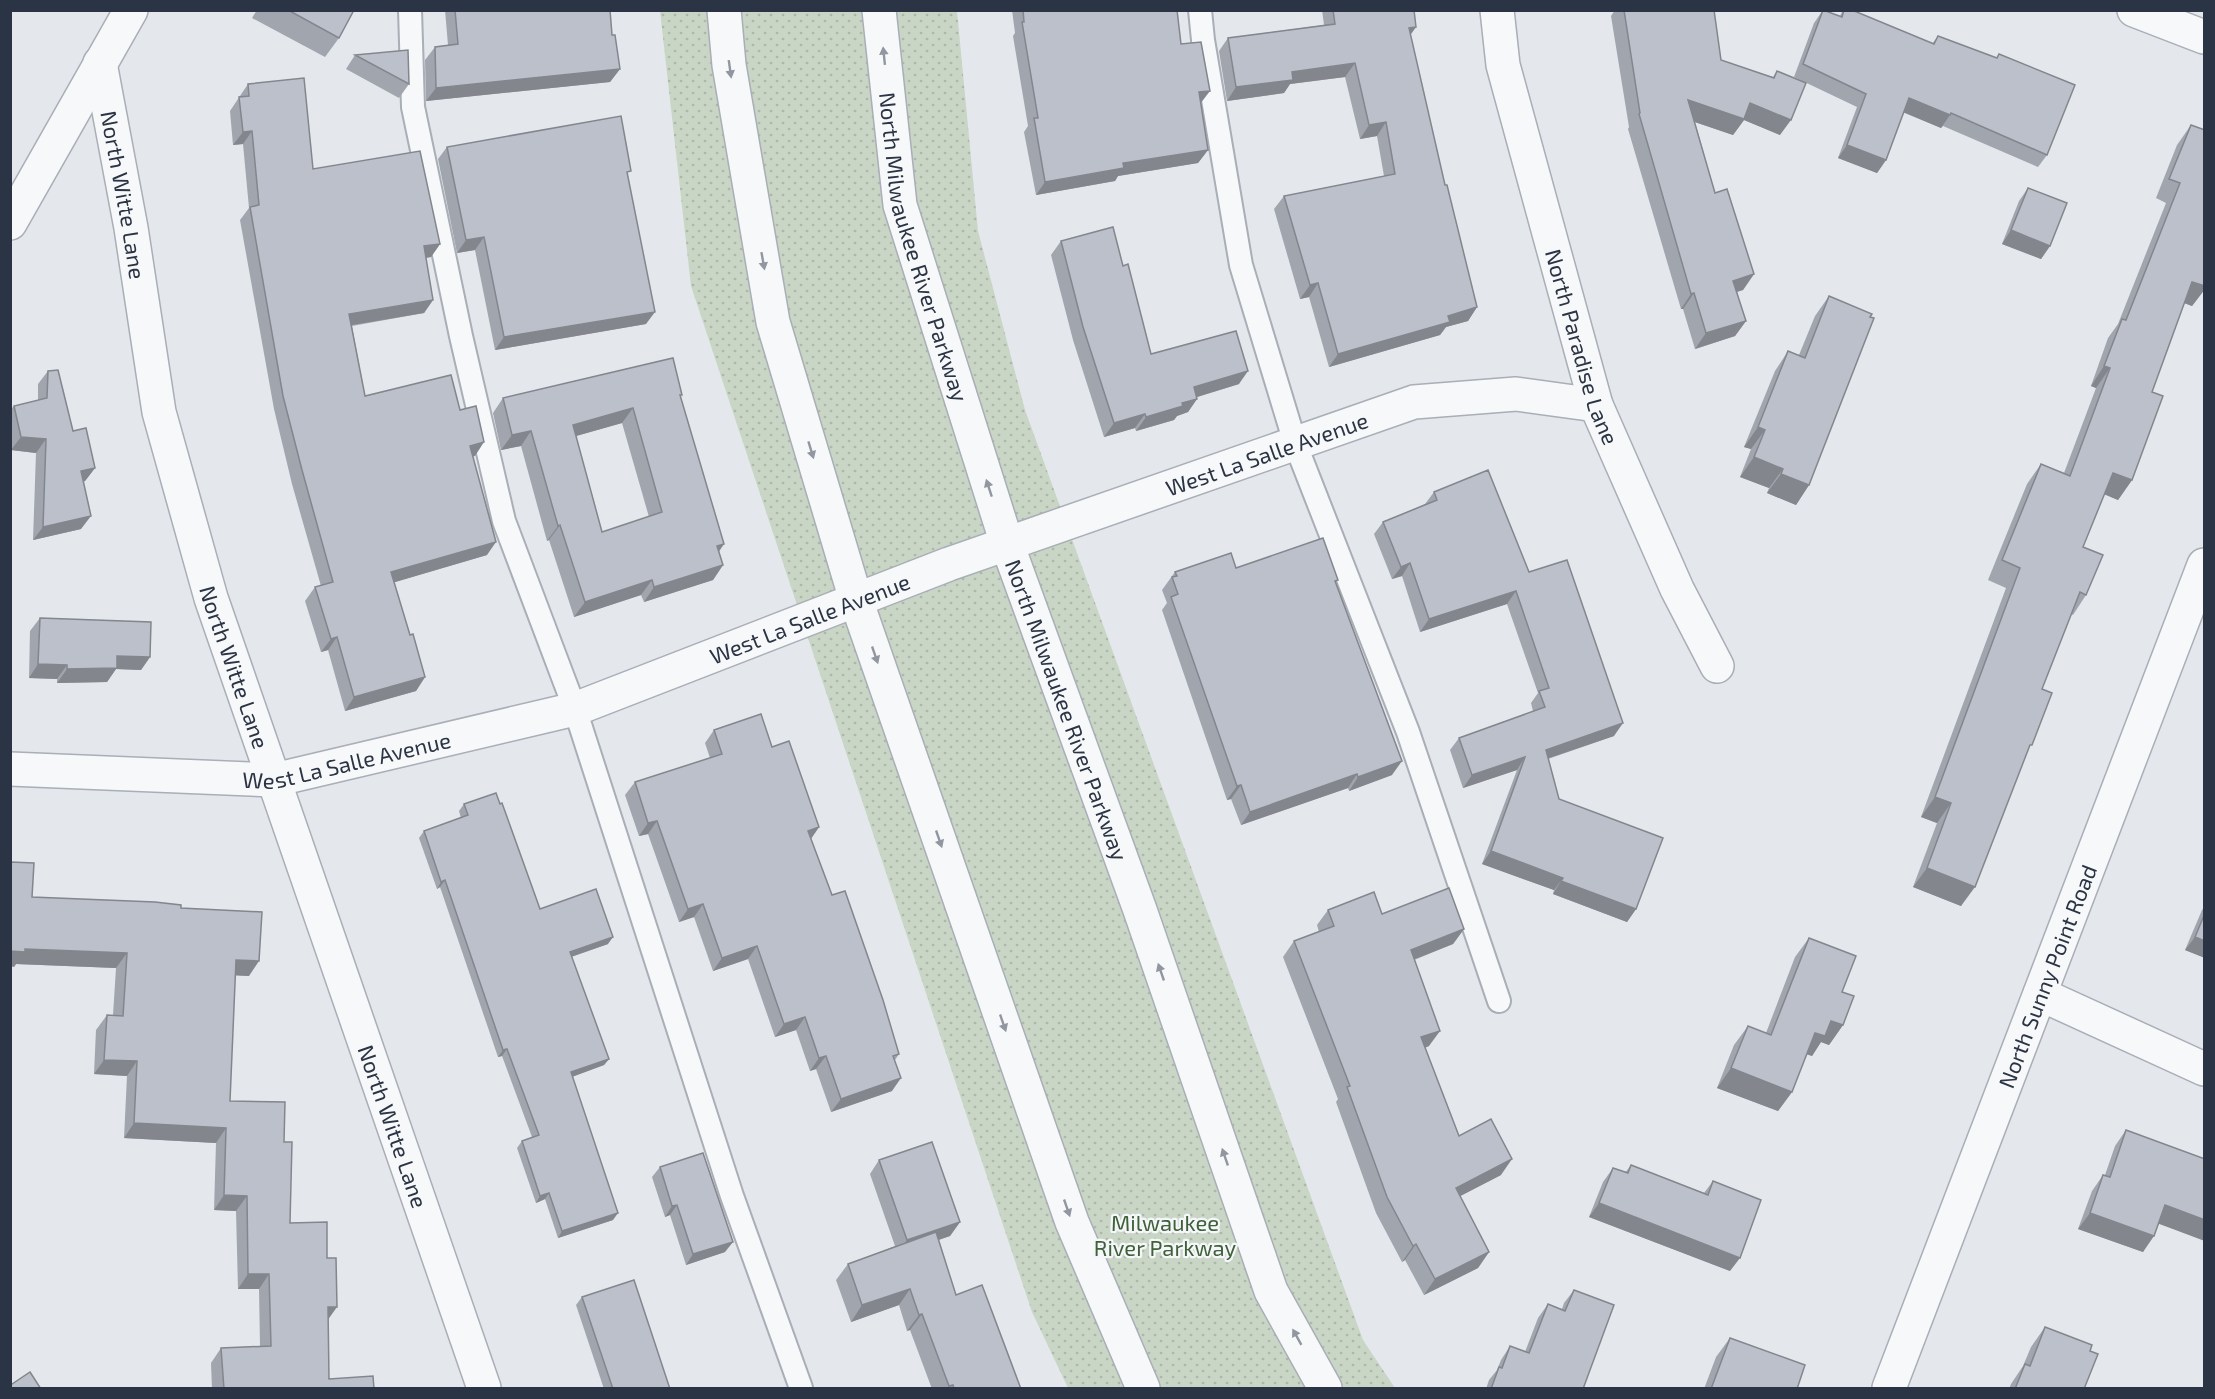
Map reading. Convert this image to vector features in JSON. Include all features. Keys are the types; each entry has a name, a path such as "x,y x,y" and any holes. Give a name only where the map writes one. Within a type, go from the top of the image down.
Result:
{"street":[{"path":"10,224 131,10"},
{"path":"724,10 729,65 773,322 856,600 1071,1222 1143,1389"},
{"name":"North Milwaukee River Parkway","path":"879,10 900,205 1007,544 1140,910 1271,1291 1325,1389"},
{"name":"North Paradise Lane","path":"1497,10 1503,65 1596,405 1677,589 1717,666"},
{"path":"2134,10 2205,37"},
{"name":"North Witte Lane","path":"100,63 131,228 159,412 211,598 484,1389"},
{"name":"West La Salle Avenue","path":"10,769 274,780 575,709 1007,544 1413,402 1516,394 1596,405"},
{"name":"North Sunny Point Road","path":"1889,1389 2205,565"},
{"path":"2040,994 2205,1069"}],"lane":[{"path":"410,10 412,107 461,336 504,521 575,709 732,1196 801,1389"},
{"path":"1200,10 1203,40 1241,265 1294,443 1408,732 1499,1001"}],"green space":[{"name":"Milwaukee River Parkway","path":"660,11 957,11 978,231 1025,410 1363,1340 1395,1388 1068,1388 1032,1312 691,286"}],"building":[{"path":"288,10 354,10 339,38"},
{"path":"455,10 610,10 612,35 615,35 620,69 436,88 435,47 458,44"},
{"path":"1023,10 1177,10 1181,44 1201,42 1210,91 1199,92 1208,150 1123,163 1124,168 1045,182 1034,118 1038,118 1022,22 1024,22"},
{"path":"1333,10 1414,10 1416,27 1409,28 1445,185 1447,185 1477,307 1448,316 1450,322 1338,354 1318,283 1310,285 1284,196 1395,174 1386,122 1369,125 1355,63 1292,72 1293,80 1236,87 1228,38 1335,24"},
{"path":"1624,10 1714,10 1721,60 1774,78 1777,71 1806,83 1791,120 1750,103 1744,119 1688,100 1715,193 1727,189 1754,274 1733,281 1746,321 1706,333 1694,293 1691,294 1639,114"},
{"path":"1823,10 1842,17 1844,10 1852,10 1934,44 1938,36 1997,58 1999,54 2075,85 2047,155 1951,113 1950,115 1909,98 1886,160 1847,145 1866,94 1803,64"},
{"path":"408,50 409,84 355,55"},
{"path":"304,78 313,169 420,151 440,244 424,246 433,300 349,314 365,396 451,375 460,410 476,406 484,442 470,446 496,542 391,572 410,635 413,634 425,677 354,697 337,637 331,639 315,587 333,582 283,396 250,207 259,205 252,131 243,132 239,97 249,96 248,84"},
{"path":"621,116 631,171 627,172 655,312 504,337 484,237 466,240 447,147"},
{"path":"2191,125 2205,130 2205,286 2192,282 2152,392 2163,396 2132,480 2113,473 2083,547 2103,555 2086,595 2080,592 2042,689 2052,693 1975,887 1927,868 1951,803 1935,797 2020,568 2002,560 2041,464 2070,476 2110,368 2104,366 2122,319 2126,320 2180,183 2169,179"},
{"path":"2028,188 2067,203 2050,246 2011,230"},
{"path":"1113,227 1123,266 1128,264 1151,354 1236,331 1248,371 1194,387 1197,399 1182,403 1183,406 1146,417 1145,414 1114,423 1083,327 1061,241"},
{"path":"1829,296 1872,314 1870,317 1874,318 1809,485 1781,474 1783,469 1754,457 1765,430 1758,427 1788,351 1805,358"},
{"path":"673,358 682,395 680,395 724,544 717,546 723,565 654,587 652,580 585,602 560,525 558,526 531,431 512,435 503,398","holes":["633,408 662,512 602,532 573,425"]},
{"path":"58,370 73,431 86,428 95,468 81,471 91,516 43,527 46,439 21,437 14,406 47,398 48,371"},
{"path":"1488,470 1529,572 1567,560 1623,723 1546,750 1559,799 1663,838 1636,909 1561,881 1563,878 1491,851 1525,757 1472,775 1459,738 1545,707 1539,691 1549,688 1516,591 1429,619 1410,563 1401,567 1383,522 1437,500 1434,492"},
{"path":"1323,538 1338,580 1335,581 1402,761 1358,777 1357,774 1250,812 1241,785 1237,786 1171,597 1178,594 1172,577 1177,576 1175,572 1231,553 1236,568"},
{"path":"40,618 151,622 150,657 117,656 117,668 67,669 67,665 38,664"},
{"path":"761,714 772,747 789,741 819,827 808,831 832,895 845,891 899,1054 893,1056 901,1078 841,1099 826,1056 819,1058 805,1017 784,1024 757,946 722,958 703,904 688,909 657,821 648,823 635,782 722,754 714,730"},
{"path":"496,793 500,804 502,803 540,909 596,889 613,937 570,952 609,1059 571,1072 618,1213 562,1231 549,1193 540,1196 522,1141 539,1135 507,1049 503,1050 445,880 441,882 424,831 468,815 464,804"},
{"path":"10,862 34,863 32,897 155,902 181,905 181,908 262,912 259,961 236,960 230,1101 285,1102 284,1142 292,1142 290,1223 327,1222 327,1258 336,1258 337,1307 328,1307 329,1379 373,1376 374,1389 224,1389 221,1348 271,1346 269,1274 248,1274 247,1196 224,1195 226,1128 134,1123 137,1061 104,1060 107,1015 123,1016 127,953 25,949 25,952 10,951"},
{"path":"1449,888 1464,929 1411,950 1440,1031 1421,1037 1459,1136 1491,1119 1512,1159 1456,1188 1489,1252 1435,1279 1416,1244 1413,1246 1387,1197 1347,1087 1350,1086 1294,941 1334,926 1328,910 1374,892 1382,914"},
{"path":"2205,913 2205,941 2195,937"},
{"path":"1809,938 1856,956 1842,992 1854,996 1843,1025 1831,1021 1825,1036 1815,1033 1792,1092 1731,1068 1748,1026 1771,1035"},
{"path":"2126,1130 2205,1159 2205,1220 2165,1205 2154,1236 2090,1213 2103,1175 2110,1177"},
{"path":"932,1142 960,1222 907,1240 879,1160"},
{"path":"703,1153 733,1242 693,1254 677,1205 672,1206 660,1167"},
{"path":"1631,1165 1708,1195 1713,1181 1761,1200 1740,1258 1599,1203 1613,1168 1628,1173"},
{"path":"936,1232 956,1295 982,1285 1021,1389 954,1389 953,1385 949,1386 922,1314 919,1315 910,1289 862,1305 848,1264"},
{"path":"634,1280 670,1389 613,1389 582,1297"},
{"path":"1574,1290 1614,1305 1583,1389 1491,1389 1510,1346 1529,1353 1548,1304 1565,1311"},
{"path":"2045,1327 2092,1345 2090,1351 2098,1354 2084,1389 2015,1389 2025,1364 2030,1366"},
{"path":"1730,1338 1805,1365 1797,1389 1711,1389"},
{"path":"30,1372 41,1389 10,1389 10,1382 12,1384"}]}
